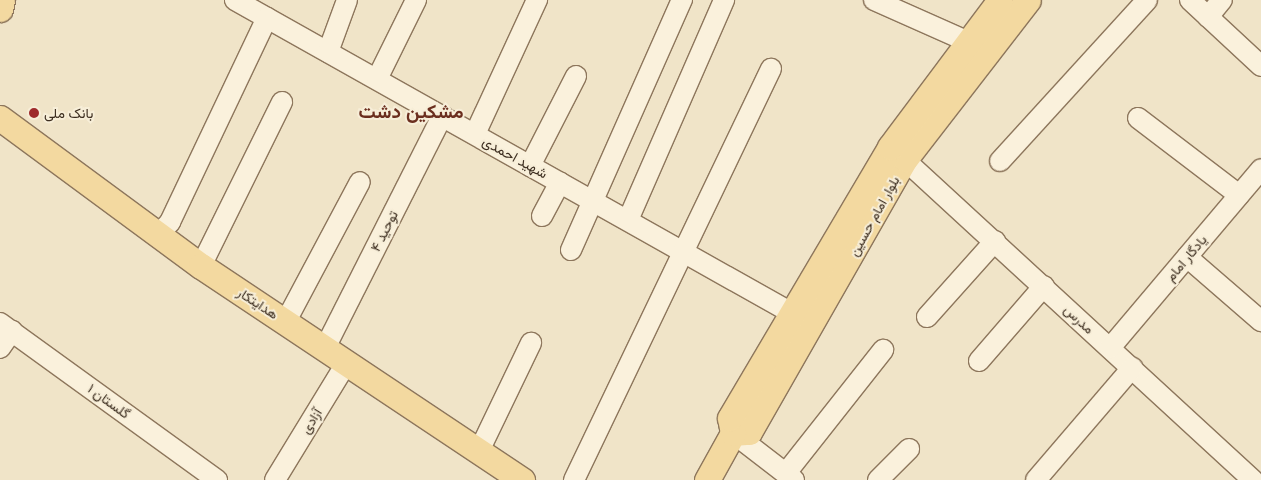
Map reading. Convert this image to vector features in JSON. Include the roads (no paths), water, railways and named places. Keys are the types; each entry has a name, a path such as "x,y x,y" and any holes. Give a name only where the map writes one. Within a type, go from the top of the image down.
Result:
{"main road":[{"path":"0,10 2,0"},
{"name":"بلوار امام حسین","path":"978,46 1000,0"},
{"name":"بلوار امام حسین","path":"707,480 733,433 730,418 804,320 898,153 978,46 1028,0"},
{"name":"هدایتکار","path":"0,118 200,266 326,346 480,449 522,480"}],"street":[{"name":"شهید احمدی","path":"235,0 264,10 328,52 804,320"},
{"path":"328,52 346,0"},
{"path":"377,80 416,0"},
{"path":"475,134 537,0"},
{"path":"571,250 682,0"},
{"path":"628,220 724,0"},
{"path":"874,0 907,7 978,46"},
{"path":"1000,161 1146,0"},
{"path":"1190,0 1261,66"},
{"path":"1208,17 1222,0"},
{"path":"158,236 170,222 264,10"},
{"path":"574,480 772,69"},
{"path":"530,166 576,76"},
{"path":"200,266 282,102"},
{"name":"توحید ۴","path":"326,346 442,116"},
{"path":"1138,118 1239,195"},
{"name":"مدرس","path":"898,153 1044,286 1250,479"},
{"name":"یادگار امام","path":"1110,348 1260,172"},
{"path":"286,321 360,182"},
{"path":"542,216 560,182"},
{"path":"927,317 995,241"},
{"path":"1186,257 1261,321"},
{"path":"979,360 1044,286"},
{"path":"0,348 6,327"},
{"name":"گلستان ۱","path":"6,327 217,480"},
{"path":"480,449 531,343"},
{"path":"733,433 790,477 883,350"},
{"name":"آزادی","path":"275,480 348,362"},
{"path":"1036,480 1132,368"},
{"path":"878,480 909,449"}],"place":[{"name":"بانک ملی","path":"34,113"}],"district":[{"name":"مشکین دشت","path":"411,111"}]}
